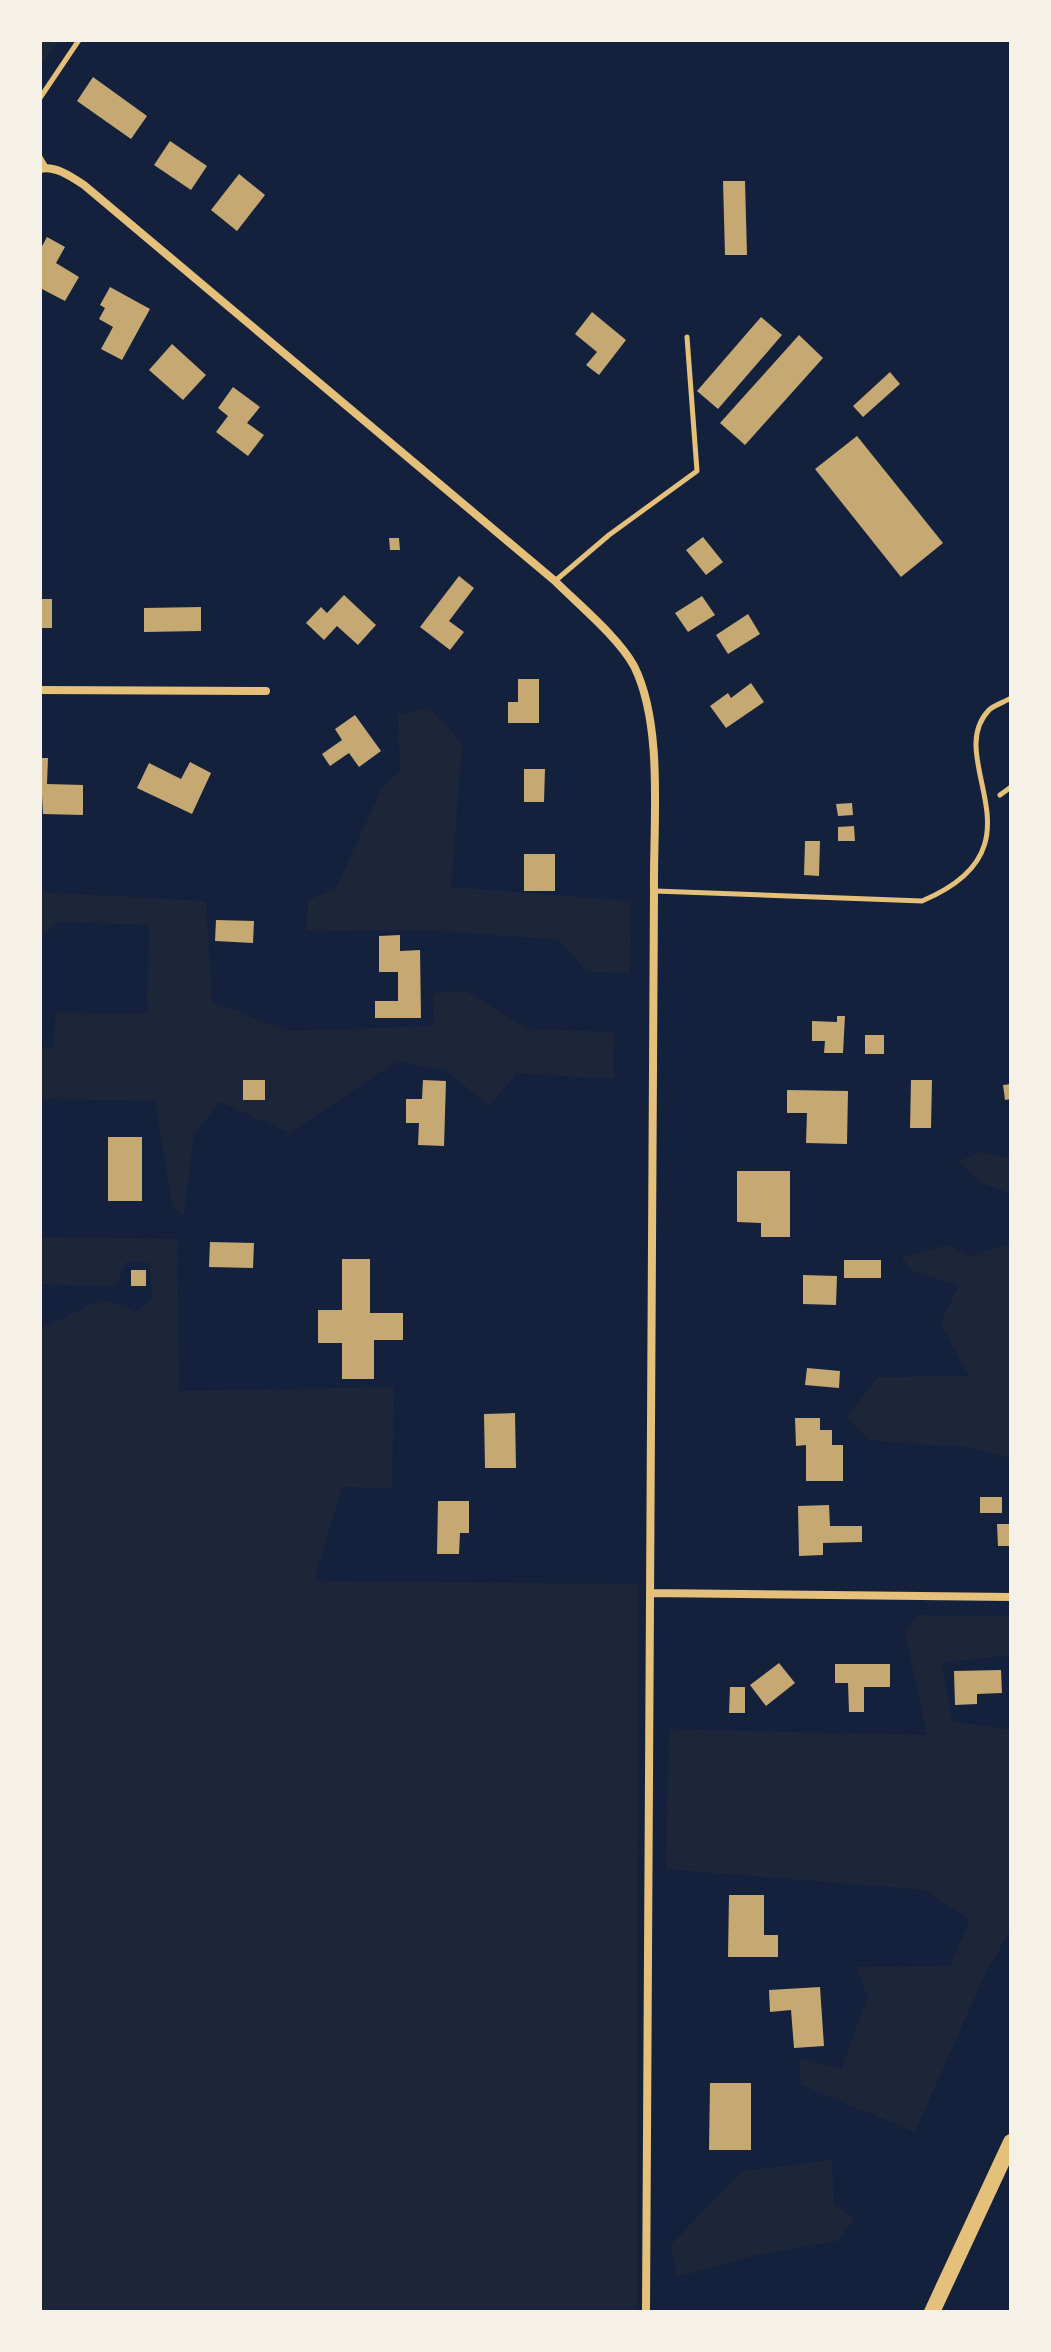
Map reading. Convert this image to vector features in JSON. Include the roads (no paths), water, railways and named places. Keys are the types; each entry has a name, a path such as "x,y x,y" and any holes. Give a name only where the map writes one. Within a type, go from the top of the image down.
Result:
{"highway":[{"path":"932,2312 1011,2142"}],"street":[{"path":"43,168 84,185 555,581 593,618 633,665 647,703 652,744 654,891 646,2312"},
{"path":"40,690 266,691"},
{"path":"651,1593 1011,1597"}],"lane":[{"path":"40,98 79,40"},
{"path":"40,157 43,168"},
{"path":"555,581 609,535 697,471 687,337"},
{"path":"987,769 981,756 979,730 989,710 1011,698"},
{"path":"993,782 1004,809"},
{"path":"1000,795 1011,787"},
{"path":"654,891 922,901 950,892 977,873"}]}
